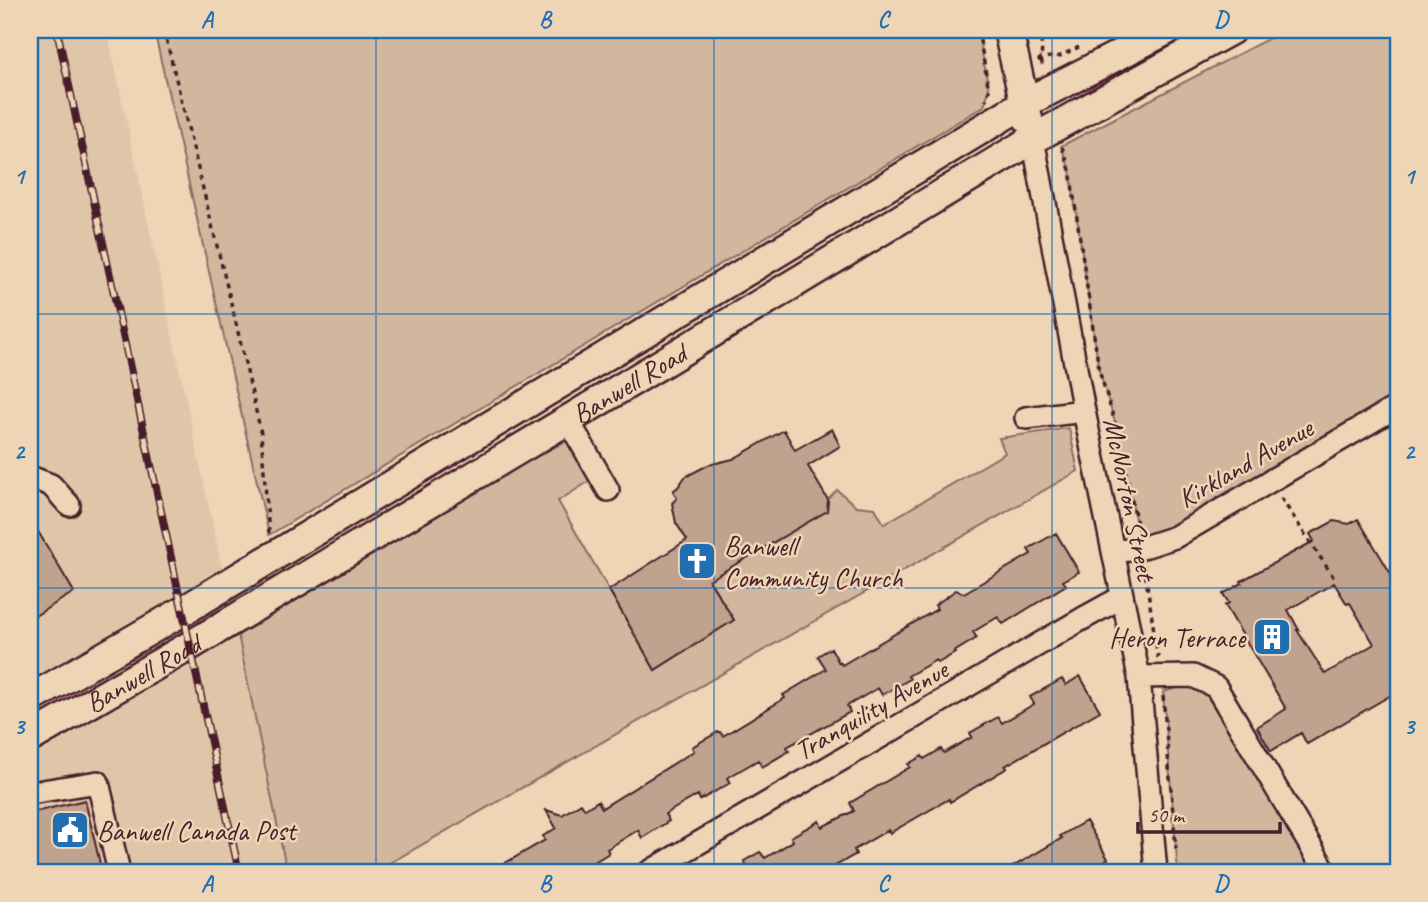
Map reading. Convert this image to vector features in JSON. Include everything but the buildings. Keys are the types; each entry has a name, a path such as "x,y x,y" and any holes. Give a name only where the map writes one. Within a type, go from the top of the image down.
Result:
{"main road":[{"path":"1008,30 1033,139"},
{"name":"Banwell Road","path":"30,699 183,611 1025,103 1167,30"},
{"name":"Banwell Road","path":"30,738 568,420 1033,139 1231,30"}],"street":[{"name":"McNorton Street","path":"1033,139 1084,411 1139,677 1156,872"},
{"name":"Kirkland Avenue","path":"1114,552 1141,548 1175,537 1398,406"},
{"path":"1026,418 1084,411"},
{"path":"568,420 608,490"},
{"path":"30,477 51,485 69,505"},
{"name":"Tranquility Avenue","path":"649,872 1122,597"},
{"path":"1139,677 1193,676 1216,687 1326,872"},
{"path":"30,793 98,782 119,872"}],"path":[{"path":"164,30 261,433 269,536"},
{"path":"978,30 989,90 984,106"},
{"path":"1039,30 1041,58 1060,56 1082,45"},
{"path":"1061,146 1070,170 1099,370 1117,429 1141,548 1161,676 1177,858"},
{"path":"1270,481 1336,581"}],"shaded area":[{"path":"30,30 107,30 287,872 30,872 30,749 145,681 133,622 30,681"},
{"path":"154,30 978,30 989,90 984,106 269,535"},
{"path":"1285,30 1398,30 1398,406 1141,548 1117,429 1099,370 1070,170 1061,146"},
{"path":"1069,428 1078,471 374,872 287,872 238,635 518,465 566,441 593,479 558,501 655,670 734,620 709,580 827,511 828,500 837,490 856,506 875,508 884,524 1005,453 999,438"},
{"path":"1184,686 1201,687 1215,698 1316,872 1178,872 1163,692"}],"railway":[{"path":"57,30 239,872"}],"place":[{"name":"Banwell Community Church","path":"697,561"},
{"name":"Heron Terrace","path":"1272,637"},
{"name":"Banwell Canada Post","path":"70,830"}]}
